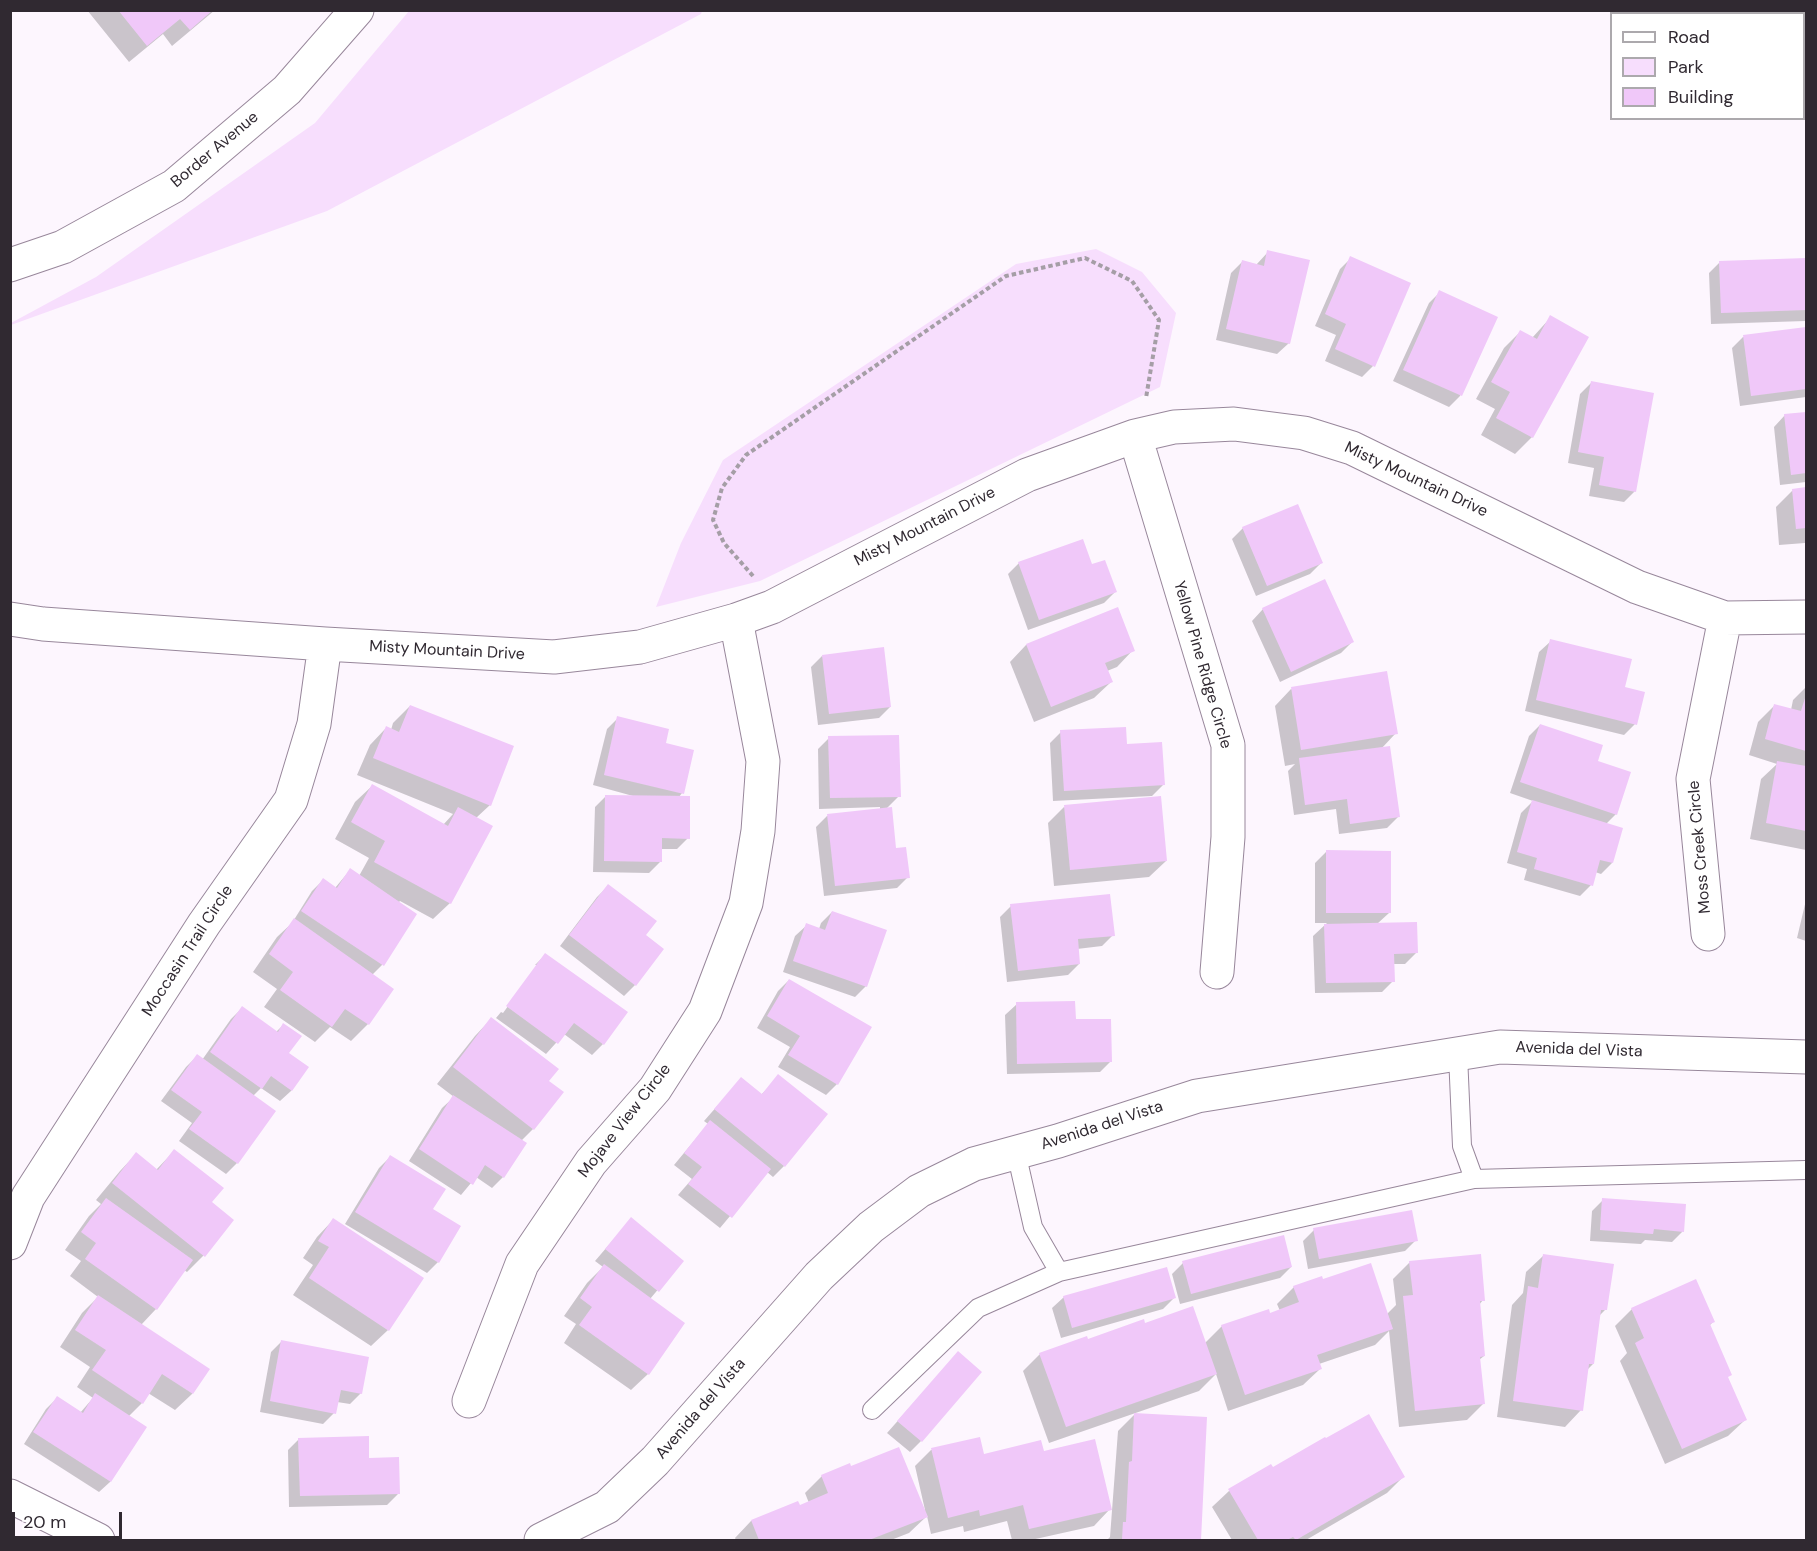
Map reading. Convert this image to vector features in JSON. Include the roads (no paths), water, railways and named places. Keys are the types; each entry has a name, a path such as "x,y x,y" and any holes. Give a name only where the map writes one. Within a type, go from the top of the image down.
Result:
{"street":[{"name":"Border Avenue","path":"10,265 63,247 174,186 287,90 357,10"},
{"name":"Misty Mountain Drive","path":"10,619 43,624 325,644 554,657 640,647 736,620 772,607 1027,475 1135,436 1174,427 1234,424 1304,433 1352,448 1637,587 1725,618 1806,617"},
{"name":"Yellow Pine Ridge Circle","path":"1135,436 1228,745 1228,837 1217,972"},
{"name":"Moss Creek Circle","path":"1708,934 1693,779 1725,618"},
{"name":"Mojave View Circle","path":"469,1401 522,1264 591,1162 655,1089 705,1011 746,903 758,831 763,762 736,620"},
{"name":"Moccasin Trail Circle","path":"10,1243 28,1197 204,924 291,800 314,724 325,644"},
{"name":"Avenida del Vista","path":"541,1540 607,1507 655,1461 819,1276 871,1227 919,1191 974,1164 1058,1141 1197,1096 1500,1047 1806,1057"},
{"path":"10,1496 98,1540"}],"lane":[{"path":"1458,1055 1462,1146 1474,1179"},
{"path":"1016,1152 1033,1227 1059,1272"},
{"path":"872,1410 978,1308 1059,1272 1474,1179 1806,1170"}]}
